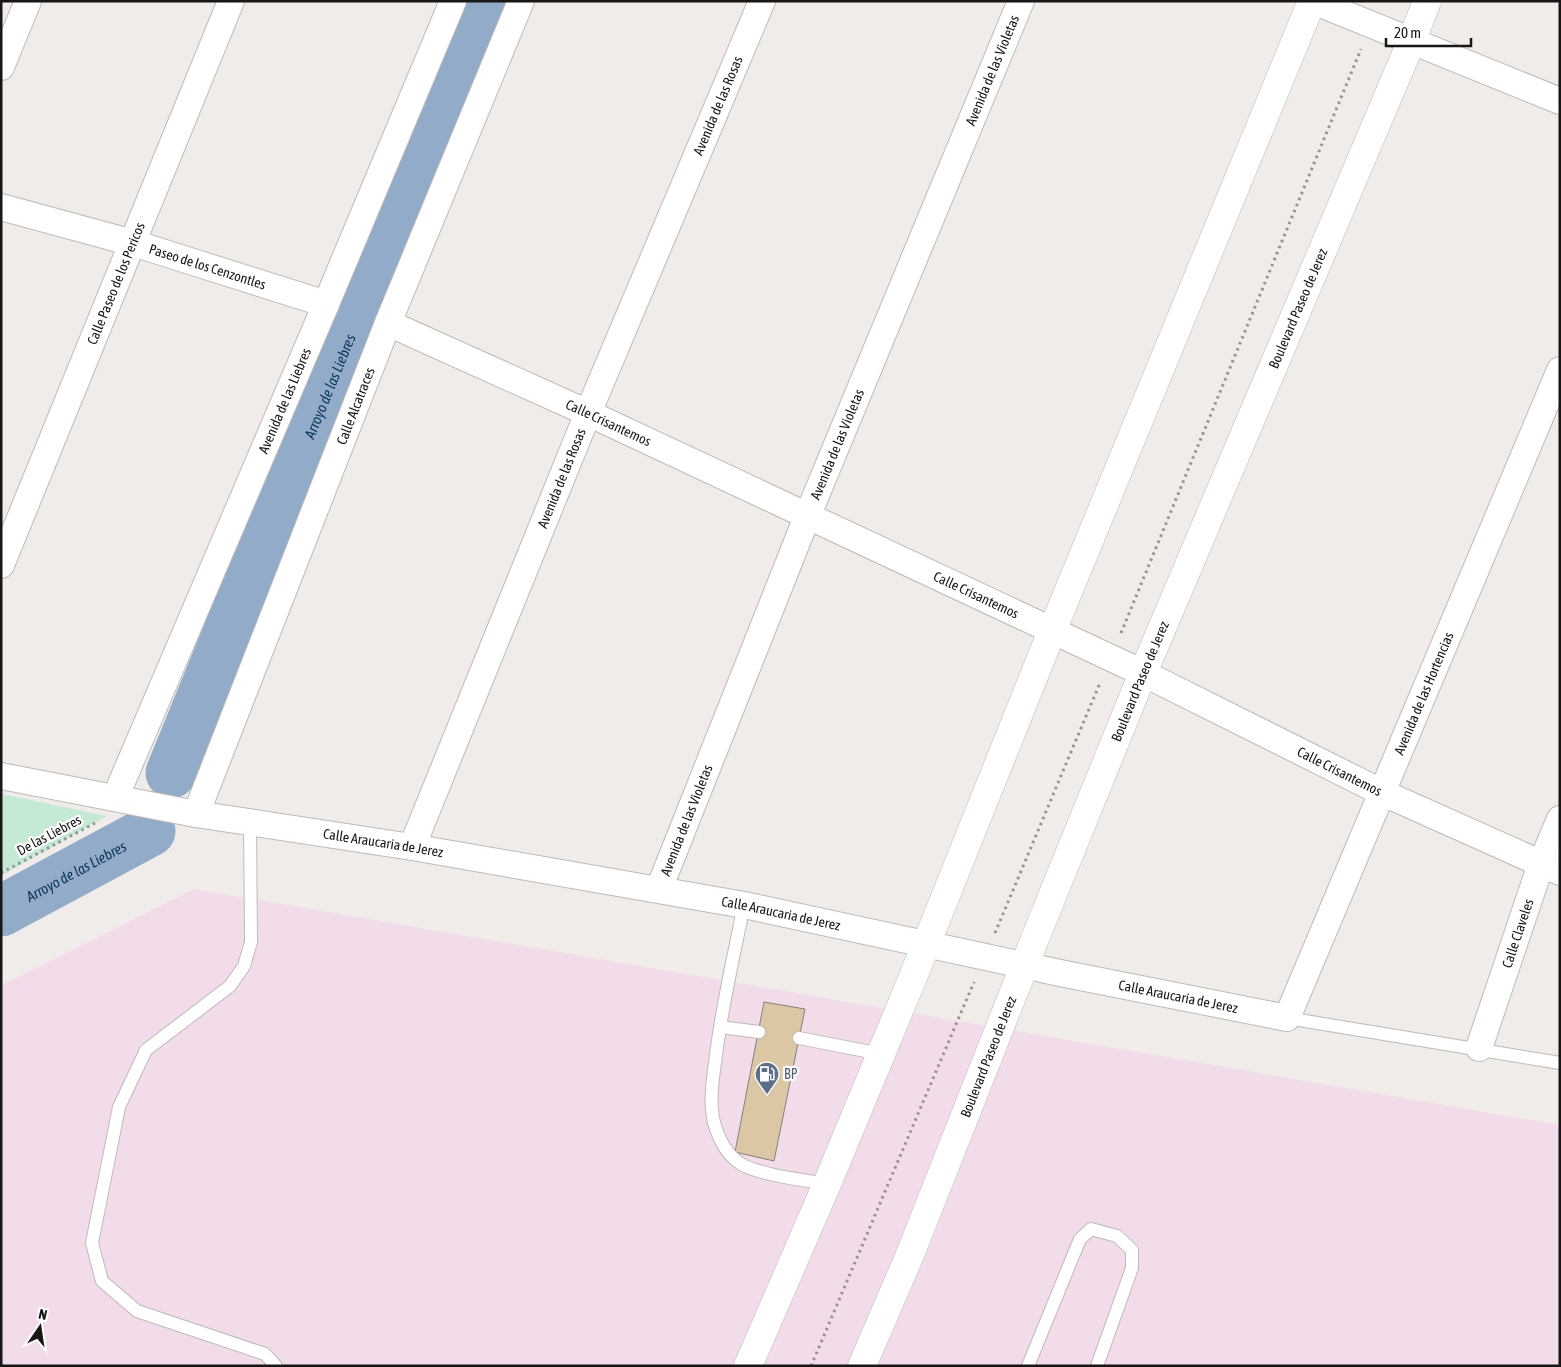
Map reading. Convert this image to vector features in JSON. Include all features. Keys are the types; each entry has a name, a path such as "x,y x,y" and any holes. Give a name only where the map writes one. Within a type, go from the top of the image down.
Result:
{"main road":[{"path":"748,1366 881,1054 1052,631 1313,1"},
{"name":"Boulevard Paseo de Jerez","path":"862,1366 909,1257 1143,673 1412,40 1426,1"}],"street":[{"path":"1,67 28,1"},
{"name":"Calle Paseo de los Pericos","path":"1,566 231,1"},
{"name":"Avenida de las Liebres","path":"121,799 453,1"},
{"name":"Calle Alcatraces","path":"190,813 521,1"},
{"name":"Avenida de las Rosas","path":"412,847 588,413 762,1"},
{"name":"Avenida de las Violetas","path":"659,889 807,517 1021,1"},
{"path":"1313,1 1560,101"},
{"name":"Paseo de los Cenzontles","path":"1,206 133,243 326,304"},
{"name":"Calle Crisantemos","path":"388,324 588,413 1143,673 1380,792 1551,868"},
{"name":"Avenida de las Hortencias","path":"1287,1018 1380,792 1560,370"},
{"name":"Calle Araucaria de Jerez","path":"1,776 190,813 412,847 659,889 1287,1018"},
{"name":"Calle Claveles","path":"1479,1048 1551,868 1560,819"}],"lane":[{"path":"250,822 250,942 244,966 230,986 146,1050 118,1107 92,1243 102,1282 137,1311 266,1354 276,1366"},
{"path":"744,905 720,1026 712,1084 712,1110 717,1132 729,1154 742,1164 760,1170 827,1184"},
{"name":"Calle Araucaria de Jerez","path":"1287,1018 1479,1048 1560,1063"},
{"path":"720,1026 758,1032"},
{"path":"799,1038 881,1054"},
{"path":"1028,1366 1080,1239 1091,1229 1117,1236 1132,1250 1132,1268 1097,1366"}],"path":[{"name":"De las Liebres","path":"1,873 99,821"}],"shaded area":[{"path":"194,889 1560,1125 1560,1366 1,1366 1,986"}],"green space":[{"path":"1,794 107,816 1,876"}],"building":[{"name":"BP","path":"764,1002 805,1009 774,1161 735,1152"}],"waterway":[{"name":"Arroyo de las Liebres","path":"171,773 487,1"},
{"name":"Arroyo de las Liebres","path":"1,911 150,831"}],"place":[{"name":"BP","path":"767,1095"}]}
